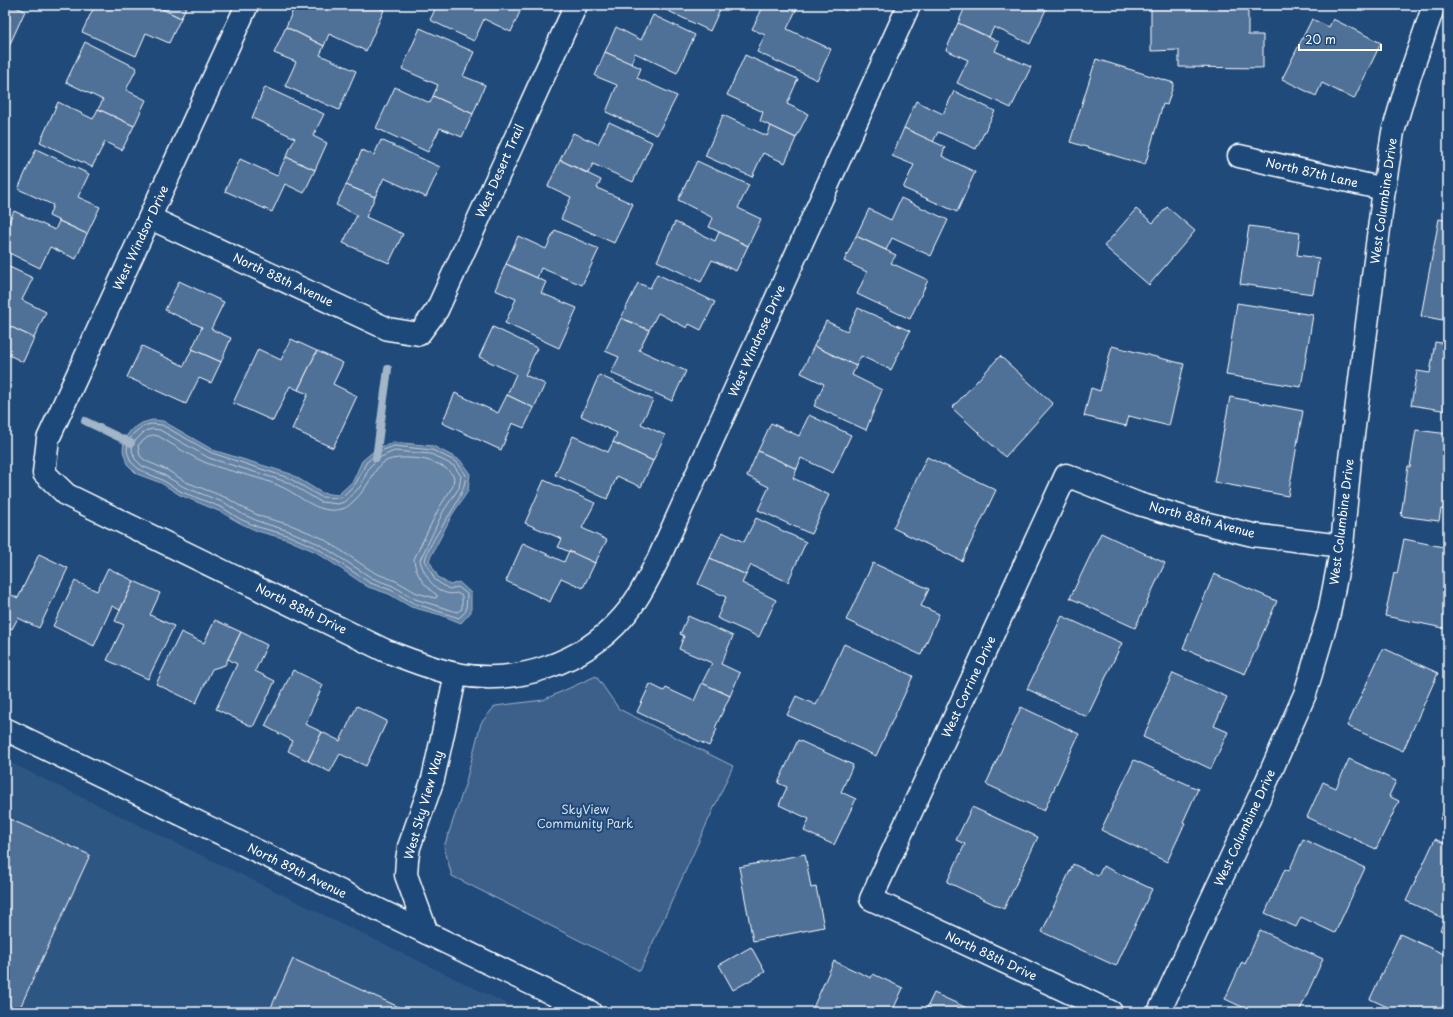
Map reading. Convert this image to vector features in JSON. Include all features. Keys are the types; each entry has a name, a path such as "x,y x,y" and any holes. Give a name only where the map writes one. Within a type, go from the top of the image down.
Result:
{"street":[{"name":"West Windsor Drive","path":"44,473 48,439 247,5"},
{"name":"West Desert Trail","path":"419,334 438,310 576,5"},
{"name":"West Windrose Drive","path":"576,656 599,639 623,617 642,590 658,560 909,5"},
{"name":"West Columbine Drive","path":"1159,1012 1265,785 1305,694 1330,613 1342,546 1350,459 1384,189 1393,132 1408,81 1434,5"},
{"name":"North 87th Lane","path":"1239,156 1384,189"},
{"name":"North 88th Avenue","path":"150,218 388,329 419,334"},
{"name":"North 88th Drive","path":"44,473 67,495 384,650 415,663 456,674 490,677 520,674 546,668 576,656"},
{"name":"North 88th Avenue","path":"1066,475 1139,504 1196,521 1253,535 1342,546"},
{"name":"West Corrine Drive","path":"871,899 1066,475"},
{"name":"West Sky View Way","path":"427,933 406,875 407,860 409,847 433,779 456,674"},
{"name":"North 89th Avenue","path":"5,729 590,1012"},
{"name":"North 88th Drive","path":"871,899 1111,1012"}],"shaded area":[{"path":"5,760 524,1012 5,1012"}],"green space":[{"name":"SkyView Community Park","path":"596,676 619,709 733,766 640,971 452,876 444,847 465,785 481,723 495,706 543,700"}],"water":[{"path":"152,420 163,421 213,450 291,474 322,493 338,495 353,481 362,461 376,449 393,442 433,446 460,460 470,474 468,491 452,515 429,560 438,577 450,585 459,582 471,593 471,612 461,623 441,615 411,607 389,594 368,587 316,552 286,539 257,531 221,512 180,495 161,483 137,474 127,464 123,451 124,439 131,430 142,423"}],"building":[{"path":"5,5 11,5 25,11 10,44 5,41"},
{"path":"95,5 127,5 136,9 138,5 154,5 181,18 169,43 146,33 136,56 82,32"},
{"path":"154,5 187,5 181,18"},
{"path":"295,5 308,5 319,10 321,5 372,5 384,10 366,51 329,34 324,46 286,27"},
{"path":"437,5 518,5 522,7 511,32 484,19 474,41 430,20"},
{"path":"656,5 722,5 710,31"},
{"path":"764,5 784,5 796,10 787,29 831,49 817,80 757,52 765,35 752,29"},
{"path":"784,5 798,5 796,10"},
{"path":"833,5 849,5 846,11"},
{"path":"966,5 988,5 996,9 998,5 1048,5 1030,44 994,27 989,37 958,23"},
{"path":"1151,5 1248,5 1248,35 1263,35 1263,68 1179,67 1179,50 1151,51"},
{"path":"653,15 695,35 677,73 635,53 631,64 605,52 616,27 641,40"},
{"path":"1312,19 1329,27 1333,19 1381,43 1354,99 1322,83 1316,96 1282,79"},
{"path":"958,23 999,42 995,51 1031,67 1011,108 957,83 968,60 946,50"},
{"path":"286,27 324,46 320,55 356,71 339,110 285,86 296,62 274,53"},
{"path":"420,28 474,52 463,76 485,85 473,114 433,96 438,85 402,69"},
{"path":"5,41 10,44 5,53"},
{"path":"85,42 137,68 126,90 146,100 134,126 98,109 103,100 66,82"},
{"path":"605,52 641,68 637,78 677,96 657,135 606,112 617,85 595,76"},
{"path":"745,55 798,79 787,104 808,114 796,138 760,121 763,112 727,95"},
{"path":"1096,59 1174,83 1167,105 1163,104 1145,165 1070,142"},
{"path":"265,87 324,114 313,136 327,143 315,170 286,157 295,138 252,118"},
{"path":"395,87 430,103 433,96 473,114 462,137 440,128 428,152 376,128"},
{"path":"954,91 995,111 976,149 938,132 933,142 904,128 916,101 943,114"},
{"path":"58,102 93,119 98,109 134,126 122,150 105,142 92,167 40,142"},
{"path":"723,115 767,136 771,126 796,138 785,163 763,153 752,177 705,156"},
{"path":"609,122 652,142 633,182 593,164 588,173 560,160 573,133 598,144"},
{"path":"904,128 945,147 942,156 975,172 957,212 903,188 914,165 892,156"},
{"path":"381,140 440,167 426,197 384,178 375,197 346,185 362,150 374,155"},
{"path":"36,149 89,174 78,197 100,207 87,234 49,216 53,205 18,189"},
{"path":"286,157 315,170 304,193 285,184 272,212 225,191 240,159 277,176"},
{"path":"560,160 601,180 597,188 633,204 614,243 561,219 571,197 548,186"},
{"path":"697,161 749,185 738,208 761,219 748,246 709,227 713,218 678,200"},
{"path":"1448,175 1448,192 1444,190"},
{"path":"346,185 375,197 366,217 403,234 389,263 343,243 357,215 336,205"},
{"path":"901,198 948,220 931,256 892,238 886,250 856,236 869,209 891,220"},
{"path":"1167,207 1195,231 1149,285 1104,246 1136,209 1153,223"},
{"path":"14,211 55,230 59,221 87,234 76,259 50,247 40,268 5,251 5,230"},
{"path":"1439,219 1448,221 1448,321 1421,316"},
{"path":"675,222 715,241 719,232 748,246 736,271 712,260 701,282 657,261"},
{"path":"1249,226 1300,233 1297,255 1319,258 1313,294 1240,284"},
{"path":"555,230 599,249 582,285 541,268 537,278 506,264 518,236 546,249"},
{"path":"856,236 896,255 891,263 928,280 910,319 857,294 867,272 844,261"},
{"path":"506,264 546,282 541,293 577,308 559,348 505,323 516,299 495,290"},
{"path":"5,265 33,278 22,300 46,312 34,338 5,324"},
{"path":"657,274 715,302 701,330 689,324 687,328 658,313 649,330 621,318 638,283 650,288"},
{"path":"179,281 224,302 211,329 231,338 221,362 192,349 202,327 165,310"},
{"path":"1237,303 1313,315 1301,387 1226,375"},
{"path":"858,308 910,331 891,370 861,356 856,366 814,346 826,321 847,331"},
{"path":"621,318 649,330 639,350 686,371 672,401 611,373 619,357 605,351"},
{"path":"5,324 34,338 23,362 5,353"},
{"path":"493,327 537,348 525,375 545,384 534,408 507,395 516,374 479,357"},
{"path":"291,339 317,351 298,390 290,386 273,421 233,403 258,349 281,360"},
{"path":"1435,342 1448,344 1448,411 1411,405 1417,371 1430,373"},
{"path":"142,346 184,366 192,349 221,362 211,383 199,378 186,404 127,377"},
{"path":"814,346 856,366 852,375 882,390 866,430 814,406 824,384 801,373"},
{"path":"1112,346 1184,364 1169,426 1129,416 1126,426 1084,416 1091,388 1100,391"},
{"path":"317,351 343,363 333,384 357,396 333,448 292,429 308,394 298,390"},
{"path":"1000,356 1053,404 1005,457 952,408"},
{"path":"599,375 653,400 641,424 665,435 653,461 613,442 617,433 581,416"},
{"path":"455,393 498,413 507,395 534,408 524,428 512,423 501,450 442,423"},
{"path":"1230,397 1303,411 1288,496 1214,482"},
{"path":"809,415 851,435 833,473 801,458 797,469 758,451 771,423 799,436"},
{"path":"1416,430 1448,434 1448,510 1441,509 1439,521 1401,516 1408,466 1410,467"},
{"path":"573,436 608,452 613,442 653,461 641,487 617,476 607,499 555,475"},
{"path":"758,451 797,469 793,478 829,495 811,534 758,510 769,487 747,476"},
{"path":"927,457 996,490 962,561 893,528"},
{"path":"544,480 595,503 582,528 607,540 595,563 558,547 562,539 525,523"},
{"path":"756,518 806,542 788,582 751,565 746,575 710,558 722,532 744,542"},
{"path":"1101,533 1165,563 1135,628 1070,598"},
{"path":"1404,539 1448,548 1448,629 1385,616 1394,573 1397,574"},
{"path":"523,543 564,562 569,551 595,563 583,588 561,578 550,602 506,581"},
{"path":"39,554 68,568 39,628 18,618 12,629 5,626 5,592 18,598"},
{"path":"710,558 746,575 742,583 776,600 759,637 717,618 726,597 698,584"},
{"path":"873,563 929,589 921,606 939,614 921,655 846,620"},
{"path":"108,568 134,581 120,610 112,606 94,646 53,626 75,581 97,591"},
{"path":"1214,574 1277,601 1245,674 1183,648"},
{"path":"134,581 160,593 150,615 174,626 148,679 107,660 124,625 115,621"},
{"path":"688,616 733,636 721,664 740,673 730,696 702,683 712,663 679,649 684,636 680,634"},
{"path":"1062,616 1122,643 1087,717 1027,689"},
{"path":"215,620 241,632 225,665 212,669 196,703 156,684 181,632 204,643"},
{"path":"241,632 267,645 255,671 275,681 253,727 216,709 237,664 228,659"},
{"path":"844,644 913,676 876,756 787,715 796,696 816,705"},
{"path":"1383,648 1438,673 1403,751 1347,726"},
{"path":"293,670 323,685 305,724 322,732 308,761 288,751 293,741 265,726"},
{"path":"1173,673 1227,697 1214,726 1228,732 1211,769 1143,737"},
{"path":"702,683 730,696 715,728 717,729 709,746 637,712 650,684 664,691 666,688 694,701"},
{"path":"357,706 387,721 366,766 340,754 330,772 308,761 322,732 340,741"},
{"path":"1021,707 1079,734 1044,811 986,784"},
{"path":"798,740 853,765 841,792 856,799 834,845 804,831 809,819 779,805 787,787 778,783"},
{"path":"1349,759 1396,781 1389,796 1399,801 1376,849 1307,817 1323,782 1336,788"},
{"path":"1134,760 1198,789 1183,822 1185,823 1167,862 1101,830"},
{"path":"1448,802 1448,823 1440,819"},
{"path":"972,807 1038,837 1004,909 947,882 965,844 956,840"},
{"path":"5,817 90,855 18,1012 5,1012"},
{"path":"1303,839 1365,868 1335,933 1301,917 1296,927 1265,913 1285,869 1289,871"},
{"path":"1435,839 1448,845 1448,934 1440,930 1445,919 1406,901"},
{"path":"805,854 811,888 816,887 824,927 753,941 739,867"},
{"path":"1073,864 1098,876 1103,866 1152,889 1116,966 1042,932"},
{"path":"1260,930 1323,959 1299,1012 1253,1012 1225,999 1242,962 1245,964"},
{"path":"1400,934 1448,956 1448,993 1440,1012 1398,1012 1370,999"},
{"path":"751,947 765,972 733,990 719,965"},
{"path":"293,959 410,1012 269,1012"},
{"path":"834,961 871,978 873,974 903,988 892,1012 811,1012"},
{"path":"934,993 967,1008 965,1012 925,1012"}],"waterway":[{"path":"376,458 388,369"},
{"path":"85,421 131,443"}]}
